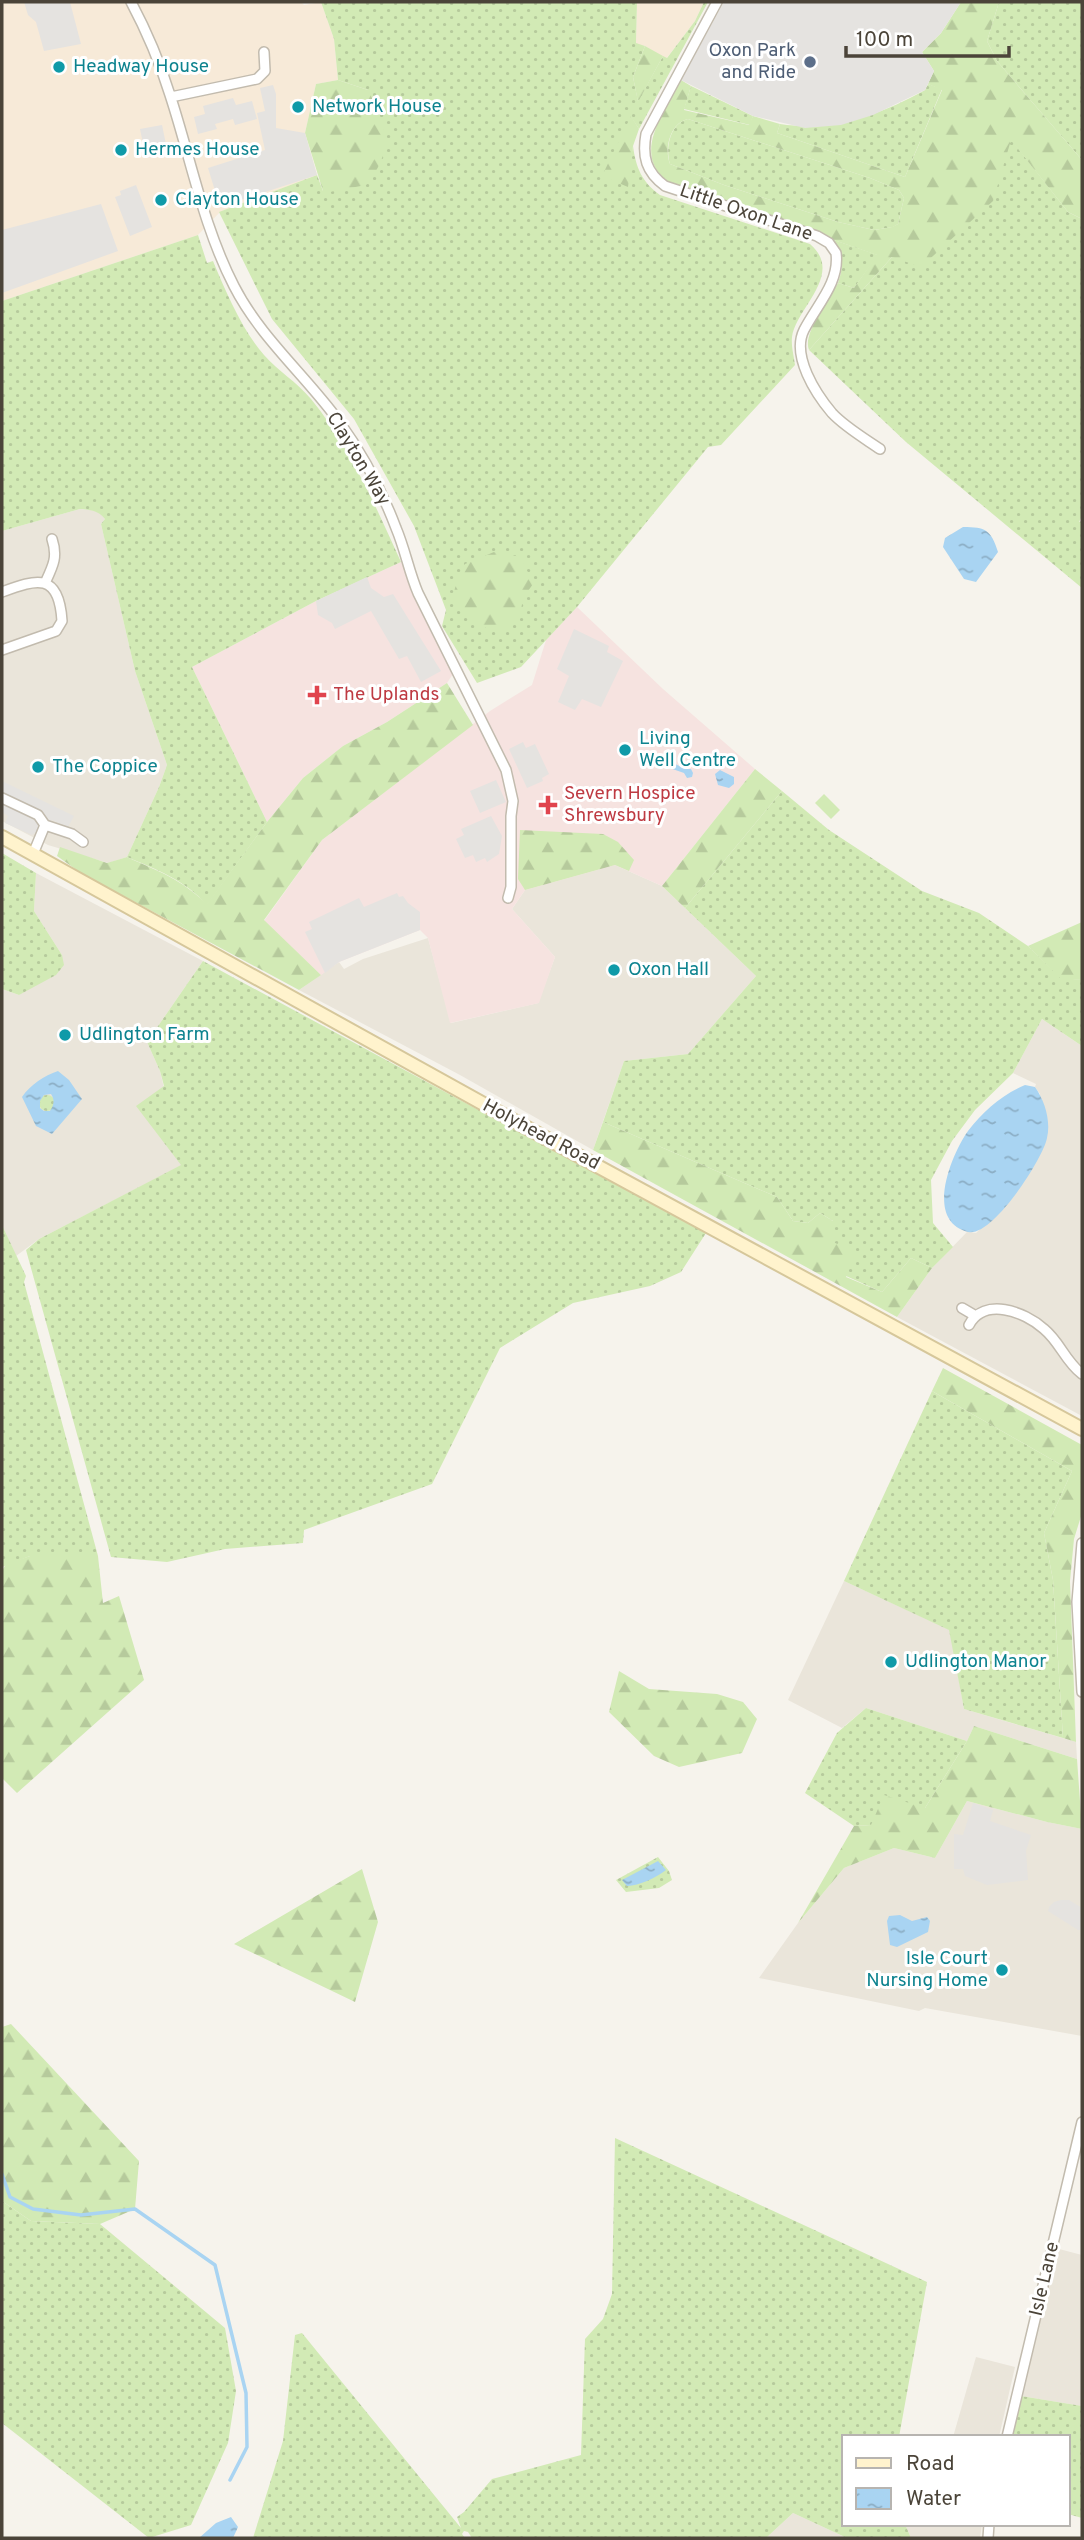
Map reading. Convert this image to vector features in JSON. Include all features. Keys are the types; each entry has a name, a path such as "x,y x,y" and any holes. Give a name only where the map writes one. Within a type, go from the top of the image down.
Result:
{"main road":[{"name":"Holyhead Road","path":"2,837 304,1005 1082,1429"}],"street":[{"name":"Clayton Way","path":"131,2 158,58 216,248 235,289 254,319 339,421 361,457 383,497 418,593 506,770 513,802 510,816 511,887 508,898"},
{"name":"Little Oxon Lane","path":"717,2 646,134 646,164 650,173 666,186 817,236 829,243 836,253 835,276 802,334 800,353 818,394 834,415 880,449"},
{"path":"171,97 257,79 265,71 264,52"},
{"path":"45,583 57,554 52,539"},
{"path":"2,592 36,581 45,583 51,586 62,613 60,627 46,635 2,650"},
{"path":"2,798 38,815 45,825 72,834 83,842"},
{"path":"33,854 45,825"},
{"path":"962,1308 974,1315"},
{"path":"969,1325 974,1315 988,1310 999,1308 1010,1311 1044,1328 1067,1361 1082,1374"},
{"path":"1082,1543 1077,1602 1082,1692"},
{"name":"Isle Lane","path":"1007,2435 1082,2122"}],"shaded area":[{"path":"2,2 301,2 304,5 321,2 334,39 338,80 316,84 305,133 317,175 220,212 198,235 2,301"},
{"path":"24,2 70,2 81,44 44,51 36,22 28,15"},
{"path":"637,2 704,2 695,21 666,59 645,46 636,44"},
{"name":"Oxon Park and Ride","path":"724,2 961,2 941,33 922,52 934,71 925,90 873,115 841,125 805,128 753,116 681,80"},
{"path":"273,85 276,94 276,128 305,133 317,175 220,207 208,168 265,150 257,113 265,111 260,88"},
{"path":"233,98 236,105 252,101 257,119 235,125 233,119 215,124 217,129 198,134 194,117 205,114 203,106"},
{"path":"162,125 168,154 146,158 140,129"},
{"path":"136,185 152,227 130,236 115,197 121,195 120,191"},
{"path":"101,204 118,251 2,293 2,230"},
{"path":"80,509 101,513 105,519 101,524 135,671 167,765 127,857 108,863 48,845 2,821 2,531"},
{"name":"The Uplands","path":"401,562 453,674 447,683 387,722 343,746 303,778 267,822 192,667 316,601"},
{"path":"367,577 371,588 384,597 393,594 441,671 421,682 407,656 399,659 371,611 335,629 332,623 318,615 316,601"},
{"name":"Severn Hospice Shrewsbury","path":"577,607 663,689 755,769 662,886 615,865 525,890 512,909 555,957 539,1003 450,1023 428,938 420,930 339,962 321,975 264,921 322,840 490,711 532,685 546,640"},
{"path":"574,629 609,646 607,652 623,661 601,707 582,699 575,710 558,702 569,676 557,669"},
{"path":"523,742 526,748 535,744 549,774 542,778 543,781 527,788 509,749"},
{"path":"496,780 506,802 480,813 470,791"},
{"path":"2,781 74,816 68,827 52,820 32,835 5,823 8,816 2,812"},
{"path":"491,816 502,836 499,854 487,862 485,858 476,862 473,855 465,858 456,839 464,835 461,829"},
{"path":"615,865 662,886 756,976 688,1054 624,1061 593,1150 460,1075 299,990 339,962 344,969 363,959 428,938 451,1023 538,1003 555,957 512,909 525,890"},
{"path":"36,873 203,961 147,1042 160,1071 182,1165 39,1239 16,1256 2,1225 2,989 19,995 62,955 34,911"},
{"path":"397,893 420,912 420,930 339,962 325,973 305,932 312,929 309,922 359,898 364,907"},
{"path":"1042,1019 1082,1046 1082,1416 897,1317 932,1268 967,1232 976,1233 1009,1202 1036,1162 1040,1094 1036,1084 1013,1073"},
{"path":"844,1581 950,1630 964,1709 1076,1742 1077,1759 974,1726 967,1741 866,1708 842,1728 788,1700"},
{"path":"967,1801 1082,1829 1082,2036 925,2008 919,2011 759,1978 798,1923 844,1868 894,1848 935,1858"},
{"path":"973,1803 993,1810 990,1821 1031,1835 1026,1851 1028,1880 987,1885 965,1876 963,1869 954,1869 954,1834 963,1835"},
{"path":"1069,1900 1082,1908 1082,1930 1048,1911 1054,1902"},
{"path":"1059,2249 1082,2255 1082,2406 1021,2396"},
{"path":"976,2357 1015,2367 999,2435 954,2435"},
{"path":"793,2513 847,2538 766,2538"},
{"path":"906,2526 982,2526 980,2538 911,2538"}],"green space":[{"path":"321,2 637,2 636,43 645,46 633,77 638,101 663,56 667,58 695,21 704,2 708,2 639,129 631,117 630,163 633,146 641,174 660,195 810,244 819,255 823,267 816,291 795,326 792,348 795,365 721,445 708,447 577,607 521,667 477,683 442,626 446,610 414,526 354,419 272,319 219,212 317,175 323,191 368,90 338,80 334,39"},
{"path":"961,2 999,2 987,41 997,61 1082,160 1082,219 1068,212 1011,140 993,201 921,267 892,257 809,350 809,335 838,283 854,288 877,255 672,184 659,173 653,162 651,149 659,121 681,80 691,86 684,110 749,125 753,116 780,124 777,133 905,177 942,90 928,84 934,71 922,52 941,33","holes":["688,119 870,178 899,190 904,198 898,224 874,230 838,222 724,185 670,164 668,144 673,131 682,121"]},
{"path":"999,2 1082,2 1082,160 997,61 987,41"},
{"path":"645,46 663,56 638,102 633,77"},
{"path":"338,80 368,90 380,116 385,139 381,160 366,185 329,192 323,191 305,133 316,84"},
{"path":"928,84 942,89 905,177 777,133 780,124 818,126 855,120 925,90"},
{"path":"691,86 753,116 750,125 684,109"},
{"path":"631,116 639,129 633,146 628,187 602,176"},
{"path":"688,119 870,178 899,190 904,198 898,224 874,230 838,222 724,185 670,164 670,137 682,121"},
{"path":"1011,139 1068,212 1082,219 1082,516 1079,522 1082,521 1082,588 906,442 809,350 892,257"},
{"path":"198,235 207,263 213,261 235,310 256,345 269,361 306,393 338,436 361,477 401,562 316,601 192,667 267,822 207,905 180,882 127,857 167,765 135,671 101,524 105,519 97,512 80,509 2,531 2,301"},
{"path":"834,240 878,255 854,288 838,283 841,262"},
{"path":"494,552 521,557 533,584 523,598 521,610 506,632 476,623 452,602 465,564"},
{"path":"447,683 473,725 322,840 264,920 321,975 299,990 81,873 57,856 60,847 107,863 127,857 179,882 207,904 303,778 343,746 387,722"},
{"path":"755,769 782,791 685,908 662,886"},
{"path":"782,791 829,830 922,891 979,913 1028,946 1063,980 1082,979 1082,1046 1042,1019 1013,1073 975,1110 952,1141 931,1180 933,1223 953,1247 932,1268 911,1258 882,1292 846,1276 833,1242 833,1221 820,1213 808,1223 793,1221 777,1197 603,1122 624,1061 688,1054 756,976 685,908"},
{"path":"824,794 840,810 831,819 815,803"},
{"path":"520,830 603,834 618,842 634,860 629,871 615,865 525,890 518,879"},
{"path":"2,853 36,873 34,911 62,955 64,965 56,975 19,995 2,989"},
{"path":"1082,922 1082,979 1063,981 1028,946"},
{"path":"203,961 706,1233 681,1272 650,1286 573,1303 500,1348 432,1484 304,1530 303,1543 225,1549 167,1562 111,1557 26,1250 39,1239 181,1165 136,1106 164,1086 147,1042"},
{"path":"47,1095 53,1097 53,1109 47,1111 41,1109 39,1103 41,1097"},
{"path":"603,1122 777,1197 793,1221 808,1223 820,1213 833,1221 833,1242 855,1252 846,1277 882,1292 911,1258 932,1268 897,1317 593,1150"},
{"path":"2,1225 26,1276 24,1282 98,1556 30,1556 2,1567"},
{"path":"943,1368 1082,1445 1082,1513 1074,1539 1070,1581 1076,1742 1063,1738 1053,1580 1044,1533 1072,1471 932,1391"},
{"path":"932,1391 1072,1471 1044,1533 1053,1580 1063,1738 964,1709 949,1630 844,1581"},
{"path":"30,1556 98,1556 103,1603 119,1596 144,1680 17,1793 2,1778 2,1571 6,1564"},
{"path":"619,1671 649,1689 717,1694 743,1702 757,1719 742,1753 679,1767 654,1756 609,1712"},
{"path":"866,1708 967,1741 925,1808 871,1825 854,1826 805,1793 837,1733"},
{"path":"974,1726 1077,1759 1082,1829 967,1801 935,1858 894,1848 844,1868 798,1923 854,1826 871,1825 884,1795 925,1808"},
{"path":"658,1857 669,1871 672,1880 659,1888 626,1892 616,1880"},
{"path":"362,1869 378,1922 355,2002 234,1944"},
{"path":"11,2024 139,2161 135,2209 100,2224 31,2221 2,2201 2,2027"},
{"path":"615,2138 927,2282 899,2435 842,2435 842,2526 906,2526 911,2538 847,2538 793,2513 766,2538 472,2538 464,2531 462,2534 465,2538 253,2538 283,2441 295,2335 302,2333 461,2528 457,2517 492,2479 581,2455 585,2339 603,2319 612,2294"},
{"path":"2,2201 31,2221 100,2224 225,2328 236,2391 228,2443 191,2525 149,2538 2,2423"},
{"path":"1021,2396 1082,2406 1082,2518 1070,2515 1070,2435 1012,2435"}],"water":[{"path":"963,527 987,531 998,552 976,582 964,579 943,547 945,538"},
{"path":"662,757 685,769 691,769 692,777 687,778 684,773 661,765 657,759"},
{"path":"720,770 734,777 734,784 729,788 718,785 715,774"},
{"path":"58,1071 69,1080 82,1099 52,1134 36,1126 22,1097 34,1084","holes":["44,1095 52,1096 54,1102 50,1111 44,1111 40,1108 40,1101"]},
{"path":"1025,1085 1035,1087 1042,1098 1048,1125 1047,1138 1027,1179 1015,1195 990,1223 978,1231 968,1232 955,1225 947,1215 944,1202 945,1186 955,1155 968,1131 980,1117 1001,1098"},
{"path":"658,1861 666,1870 653,1878 627,1886 622,1880"},
{"path":"900,1915 912,1921 927,1917 930,1921 928,1932 897,1947 890,1945 887,1921 889,1916"},
{"path":"231,2517 238,2527 233,2538 199,2538 216,2523"}],"waterway":[{"path":"2,2174 10,2197 33,2209 81,2215 135,2209 215,2265 246,2393 247,2447 230,2480"}],"place":[{"name":"Oxon Park and Ride","path":"810,62"},
{"name":"Headway House","path":"59,67"},
{"name":"Network House","path":"298,107"},
{"name":"Hermes House","path":"121,150"},
{"name":"Clayton House","path":"161,200"},
{"name":"The Uplands","path":"317,695"},
{"name":"Living Well Centre","path":"625,750"},
{"name":"The Coppice","path":"38,767"},
{"name":"Severn Hospice Shrewsbury","path":"548,805"},
{"name":"Oxon Hall","path":"614,970"},
{"name":"Udlington Farm","path":"65,1035"},
{"name":"Udlington Manor","path":"891,1662"},
{"name":"Isle Court Nursing Home","path":"1002,1970"}]}
